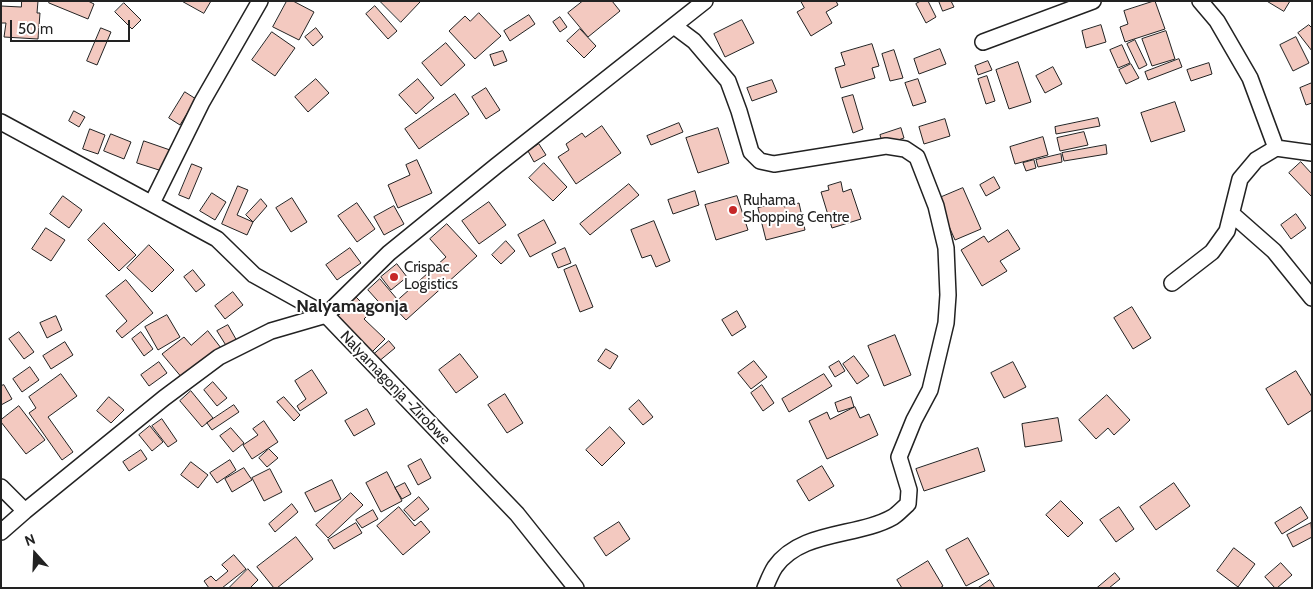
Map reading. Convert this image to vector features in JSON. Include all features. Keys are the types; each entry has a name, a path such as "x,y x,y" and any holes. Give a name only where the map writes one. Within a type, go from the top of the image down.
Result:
{"street":[{"path":"152,202 202,102 260,1"},
{"path":"1,532 164,398 219,356 271,331 326,315 389,253 705,1"},
{"path":"983,42 1093,1"},
{"path":"1200,1 1217,21 1250,78 1276,148"},
{"path":"674,26 694,41 728,81 751,152 760,161 774,164 886,146 904,149 917,157 936,206 946,248 948,295 946,323 930,390 914,420 899,456 909,490 908,504 894,517 796,547 775,566 765,588"},
{"name":"Nalyamagonja -Zirobwe","path":"1,122 108,181 152,202 217,239 254,275 326,315 517,514 576,588"},
{"path":"1172,283 1212,252 1227,232 1240,179 1256,160 1276,148 1312,152"},
{"path":"1232,214 1274,251 1312,298"},
{"path":"1,486 25,511"}],"building":[{"path":"22,1 38,1 37,13 40,13 38,39 4,37 6,23 1,23 1,6 21,7"},
{"path":"50,1 88,1 94,4 88,19 49,3"},
{"path":"182,1 211,1 204,13"},
{"path":"287,1 293,1 314,12 299,40 273,27"},
{"path":"380,1 419,1 420,2 401,22"},
{"path":"583,1 612,1 620,11 588,37 568,13"},
{"path":"801,1 836,1 838,5 826,12 832,23 811,36 797,12 804,8"},
{"path":"921,1 928,1 936,17 926,23 916,4"},
{"path":"939,1 951,1 954,7 943,11"},
{"path":"1155,1 1165,29 1125,42 1120,27 1128,24 1124,11"},
{"path":"1267,1 1290,1 1284,11"},
{"path":"124,3 141,20 132,29 115,12"},
{"path":"375,6 397,31 388,39 366,14"},
{"path":"479,13 501,36 475,59 449,31 465,16 470,21"},
{"path":"529,15 535,24 510,41 504,31"},
{"path":"560,17 567,27 560,32 553,22"},
{"path":"742,20 754,43 725,57 714,34"},
{"path":"1101,25 1106,42 1086,48 1082,31"},
{"path":"1309,25 1312,28 1312,51 1298,33"},
{"path":"101,28 111,32 97,65 87,61"},
{"path":"316,28 323,37 313,46 305,37"},
{"path":"580,29 596,46 584,58 567,41"},
{"path":"1166,31 1175,59 1152,66 1142,39"},
{"path":"272,32 295,48 275,76 252,60"},
{"path":"1296,37 1309,63 1293,71 1280,45"},
{"path":"1135,40 1147,65 1139,69 1127,44"},
{"path":"446,43 465,65 441,86 422,63"},
{"path":"872,44 879,66 872,68 875,78 841,88 835,68 845,65 841,53"},
{"path":"1122,45 1130,63 1118,68 1110,50"},
{"path":"940,49 946,64 919,74 914,59"},
{"path":"894,50 903,78 890,81 882,54"},
{"path":"503,51 507,61 494,66 490,55"},
{"path":"1179,59 1182,67 1148,80 1145,72"},
{"path":"988,61 992,70 978,75 975,66"},
{"path":"1018,62 1031,102 1009,109 996,70"},
{"path":"1209,63 1212,74 1191,81 1187,70"},
{"path":"1131,64 1139,78 1126,84 1119,70"},
{"path":"1053,67 1062,84 1045,93 1036,76"},
{"path":"987,76 995,101 986,104 978,79"},
{"path":"316,79 329,93 308,112 295,97"},
{"path":"418,79 434,98 416,114 399,95"},
{"path":"918,79 926,102 913,106 905,83"},
{"path":"772,80 777,92 752,101 747,88"},
{"path":"1312,83 1312,103 1306,105 1300,88"},
{"path":"486,88 500,110 486,119 472,97"},
{"path":"185,92 196,99 180,125 169,118"},
{"path":"455,94 469,114 419,149 405,129"},
{"path":"853,95 863,129 853,133 842,98"},
{"path":"1175,102 1185,131 1151,142 1141,113"},
{"path":"74,111 85,117 79,127 69,121"},
{"path":"1098,118 1100,126 1056,134 1055,127"},
{"path":"945,119 950,136 924,144 919,127"},
{"path":"679,123 683,132 651,145 647,136"},
{"path":"602,126 621,153 576,184 558,157 569,150 566,144 582,133 585,137"},
{"path":"718,128 729,163 698,173 686,138"},
{"path":"901,128 904,138 883,145 880,135"},
{"path":"90,129 105,135 98,154 83,149"},
{"path":"1084,132 1088,145 1060,151 1057,138"},
{"path":"111,134 131,142 124,159 104,151"},
{"path":"1043,137 1048,155 1015,164 1010,147"},
{"path":"144,141 170,150 162,171 137,163"},
{"path":"539,144 546,155 534,162 528,151"},
{"path":"1106,145 1107,154 1064,161 1062,153"},
{"path":"1061,154 1062,162 1038,167 1036,160"},
{"path":"417,160 432,193 398,208 388,185 410,175 406,165"},
{"path":"1034,160 1036,168 1026,171 1023,163"},
{"path":"1301,162 1312,174 1312,197 1289,173"},
{"path":"544,163 567,187 553,201 529,178"},
{"path":"192,164 202,168 189,199 179,195"},
{"path":"994,177 1000,188 986,196 980,185"},
{"path":"841,182 843,192 851,189 861,219 832,228 821,192 829,190 828,186"},
{"path":"629,184 639,195 590,235 580,224"},
{"path":"238,186 248,190 237,215 253,222 247,235 222,224"},
{"path":"963,188 981,229 955,240 937,199"},
{"path":"695,191 699,205 673,214 668,200"},
{"path":"212,193 226,202 215,220 200,211"},
{"path":"63,196 82,210 69,228 50,214"},
{"path":"737,196 748,230 716,240 705,205"},
{"path":"292,198 307,222 291,232 276,208"},
{"path":"261,199 267,206 253,222 246,215"},
{"path":"489,202 506,225 479,244 462,221"},
{"path":"783,202 784,207 799,203 805,230 766,240 758,208"},
{"path":"357,203 375,229 357,242 338,216"},
{"path":"394,206 404,224 384,235 374,217"},
{"path":"1296,214 1306,228 1291,239 1281,225"},
{"path":"544,220 556,243 530,257 518,235"},
{"path":"654,221 670,261 656,267 651,255 642,258 631,230"},
{"path":"104,223 136,255 119,271 88,240"},
{"path":"447,224 477,256 406,320 392,305 446,257 430,239"},
{"path":"46,228 65,240 51,261 32,249"},
{"path":"1008,230 1020,249 1000,261 1007,271 982,286 961,250 984,236 988,242"},
{"path":"506,241 515,251 501,264 492,255"},
{"path":"149,245 174,270 152,292 127,268"},
{"path":"350,248 361,263 337,280 326,265"},
{"path":"565,248 571,263 558,268 552,254"},
{"name":"Crispac Logistics","path":"397,264 407,277 391,290 381,277"},
{"path":"576,265 593,307 580,312 564,270"},
{"path":"193,270 205,285 196,292 184,277"},
{"path":"380,279 397,299 385,309 368,290"},
{"path":"126,280 153,313 122,338 116,331 127,321 106,296"},
{"path":"233,292 243,305 225,319 215,306"},
{"path":"356,297 371,312 364,319 385,339 369,355 333,322"},
{"path":"1132,307 1151,338 1133,349 1114,318"},
{"path":"737,311 746,327 732,336 722,320"},
{"path":"167,315 180,337 158,350 145,327"},
{"path":"56,316 62,330 47,338 40,323"},
{"path":"228,325 237,341 227,347 217,331"},
{"path":"208,331 221,348 183,379 162,354 184,337 191,345"},
{"path":"19,332 34,352 24,359 9,339"},
{"path":"141,332 153,349 144,356 132,339"},
{"path":"895,335 911,375 884,386 868,346"},
{"path":"389,341 395,348 378,362 372,356"},
{"path":"65,342 73,355 51,369 43,356"},
{"path":"606,349 618,356 610,369 598,361"},
{"path":"460,354 478,377 456,393 439,370"},
{"path":"854,356 869,376 857,384 843,364"},
{"path":"754,361 767,377 751,389 738,373"},
{"path":"839,361 845,371 835,377 829,367"},
{"path":"159,362 167,373 149,386 141,375"},
{"path":"1013,362 1026,387 1004,398 991,373"},
{"path":"30,367 39,380 22,392 13,379"},
{"path":"312,370 327,393 300,411 297,406 306,399 295,381"},
{"path":"1296,371 1312,397 1312,410 1288,425 1266,389"},
{"path":"61,374 77,396 48,417 73,452 62,460 29,413 36,408 29,397"},
{"path":"824,374 832,386 789,412 782,399"},
{"path":"213,382 227,398 217,406 204,390"},
{"path":"4,385 12,399 1,405 1,386"},
{"path":"762,385 774,403 763,411 751,393"},
{"path":"191,391 213,418 202,427 180,401"},
{"path":"505,394 523,423 507,433 488,405"},
{"path":"1107,395 1130,420 1114,435 1108,428 1096,439 1079,420"},
{"path":"109,397 124,410 111,423 97,411"},
{"path":"284,397 300,415 294,421 277,402"},
{"path":"851,397 854,407 838,412 835,403"},
{"path":"639,400 653,417 643,425 629,409"},
{"path":"234,405 239,412 212,430 207,423"},
{"path":"19,406 45,440 26,454 1,422"},
{"path":"855,407 860,418 869,414 878,435 827,459 809,421 827,412 830,419"},
{"path":"367,409 375,424 354,436 345,421"},
{"path":"1058,418 1062,441 1025,447 1022,424"},
{"path":"162,419 177,441 168,447 152,426"},
{"path":"264,421 278,442 252,459 243,445 258,435 253,429"},
{"path":"150,426 163,442 152,451 139,435"},
{"path":"610,427 625,443 602,466 586,450"},
{"path":"231,428 244,443 233,452 220,436"},
{"path":"978,448 985,471 924,491 916,469"},
{"path":"269,449 278,458 267,467 259,458"},
{"path":"141,450 147,459 129,471 123,462"},
{"path":"421,459 431,478 418,485 408,466"},
{"path":"230,460 236,470 217,483 210,473"},
{"path":"191,462 208,475 198,488 181,475"},
{"path":"822,466 834,486 809,501 797,481"},
{"path":"244,468 252,480 232,492 225,479"},
{"path":"270,469 282,492 264,501 252,478"},
{"path":"387,472 402,501 381,512 366,483"},
{"path":"332,480 341,499 315,512 305,493"},
{"path":"405,483 411,494 402,499 395,488"},
{"path":"1174,483 1190,506 1156,530 1140,507"},
{"path":"351,493 363,505 328,538 316,525"},
{"path":"419,497 429,509 414,521 404,510"},
{"path":"1061,501 1083,523 1068,537 1046,515"},
{"path":"292,504 298,512 275,532 269,524"},
{"path":"399,507 415,526 421,521 430,532 403,555 377,526"},
{"path":"1119,507 1134,529 1116,542 1100,520"},
{"path":"1301,507 1308,518 1282,534 1275,523"},
{"path":"373,510 378,519 362,528 356,520"},
{"path":"619,522 630,539 606,556 594,538"},
{"path":"356,523 362,533 334,549 328,540"},
{"path":"1311,523 1312,537 1293,547 1287,535"},
{"path":"296,537 313,559 277,588 274,588 257,567"},
{"path":"968,538 989,574 966,586 946,550"},
{"path":"1234,548 1255,564 1238,587 1217,571"},
{"path":"234,555 246,569 222,588 209,588 204,581 211,576 216,581 228,571 222,565"},
{"path":"928,561 943,586 940,588 902,588 897,580"},
{"path":"1281,563 1292,575 1275,588 1265,577"},
{"path":"248,569 258,580 250,588 229,588"},
{"path":"1115,573 1120,579 1109,588 1097,588"},
{"path":"990,580 995,588 978,588"}],"place":[{"name":"Ruhama Shopping Centre","path":"733,210"},
{"name":"Crispac Logistics","path":"394,277"}],"district":[{"name":"Nalyamagonja","path":"352,307"}]}
